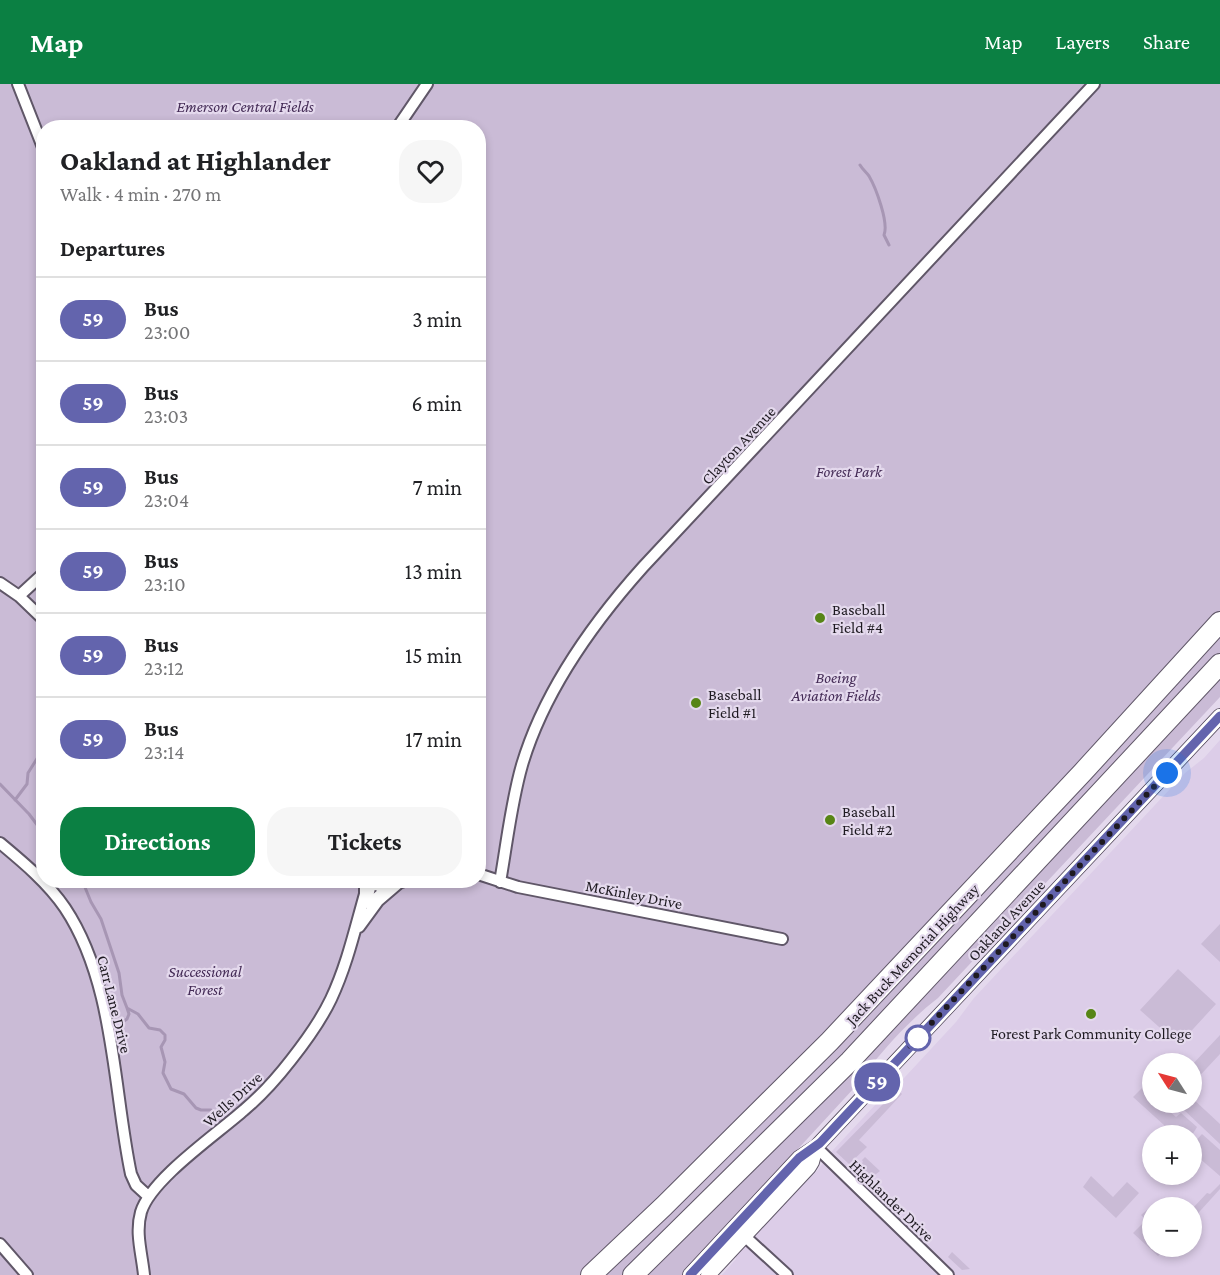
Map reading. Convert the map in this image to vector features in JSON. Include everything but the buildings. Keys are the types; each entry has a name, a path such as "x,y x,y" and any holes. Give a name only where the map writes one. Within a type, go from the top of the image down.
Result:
{"highway":[{"name":"Jack Buck Memorial Highway","path":"591,1275 689,1182 849,1021 1220,622"},
{"name":"Jack Buck Memorial Highway","path":"633,1275 843,1068 1220,664"},
{"path":"652,1275 688,1239 734,1176"}],"street":[{"path":"18,84 36,130"},
{"path":"402,120 427,84"},
{"name":"Clayton Avenue","path":"500,882 512,810 528,746 560,682 588,634 643,567 1094,84"},
{"path":"19,596 36,580"},
{"path":"0,583 19,596 36,612"},
{"name":"Oakland Avenue","path":"690,1275 809,1167 813,1162 816,1147 1220,716"},
{"name":"Carr Lane Drive","path":"0,843 36,875"},
{"name":"McKinley Drive","path":"486,877 544,892 782,939"},
{"name":"Carr Lane Drive","path":"49,888 64,907 81,937 94,970 106,1019 131,1174 136,1185 148,1196"},
{"name":"Wells Drive","path":"144,1275 139,1233 141,1212 148,1196 167,1175 257,1098 291,1061 308,1038 331,999 353,938 365,888"},
{"name":"Wells Drive","path":"353,938 373,906 396,888"},
{"name":"Highlander Drive","path":"816,1147 948,1275"},
{"path":"739,1232 787,1275"},
{"name":"Oakland Avenue","path":"708,1275 739,1232"},
{"path":"0,1244 27,1275"}],"shaded area":[{"name":"Forest Park Community College","path":"1220,740 1220,1275 722,1275 736,1259 736,1253 759,1227 817,1171 833,1150 876,1104 892,1091 956,1022 974,998 1185,773 1204,758"}],"green space":[{"name":"Forest Park","path":"0,84 1220,84 1220,697 938,998 894,1040 855,1087 682,1275 0,1275"},
{"path":"1220,924 1220,962 1201,944"},
{"path":"1178,969 1216,1004 1183,1040 1177,1043 1140,1010"},
{"path":"1220,1035 1220,1054 1202,1073 1202,1054"},
{"path":"1142,1088 1142,1105 1133,1097"},
{"path":"899,1091 902,1094 859,1140 867,1147 849,1164 836,1152 886,1101"},
{"path":"1202,1107 1220,1124 1220,1144 1202,1125 1187,1113 1202,1113"},
{"path":"1151,1113 1171,1113 1176,1117 1181,1113 1195,1125 1164,1125"},
{"path":"1202,1134 1220,1150 1220,1176 1202,1160"},
{"path":"865,1157 880,1171 867,1181 855,1170"},
{"path":"1091,1176 1113,1197 1127,1182 1139,1193 1116,1218 1083,1187"},
{"path":"1220,1184 1220,1189 1202,1209 1202,1198 1207,1193 1210,1194"},
{"path":"1142,1224 1142,1241 1133,1233"},
{"path":"952,1252 970,1269 962,1270 948,1257"}],"waterway":[{"path":"860,165 869,176 878,197 885,222 884,235 889,245"},
{"path":"15,800 27,784 28,773 36,760"},
{"path":"0,784 36,823"},
{"path":"85,888 101,919 119,973 122,995 127,1008 138,1014 149,1028 160,1030 165,1035 161,1047 165,1062 163,1073 171,1089 184,1094 196,1108 211,1110 220,1116"},
{"path":"121,1023 127,1019 129,1014 127,1008"}],"bus line":[{"name":"59","path":"690,1275 799,1158 820,1143 1220,716"}],"place":[{"name":"Baseball Field #4","path":"820,618"},
{"name":"Baseball Field #1","path":"696,703"},
{"name":"Baseball Field #2","path":"830,820"},
{"name":"Forest Park Community College","path":"1091,1014"}],"route":[{"path":"918,1038 910,1046 1167,773"}],"park label":[{"name":"Emerson Central Fields","path":"245,106"},
{"name":"Boeing Aviation Fields","path":"836,686"},
{"name":"Successional Forest","path":"205,980"}]}
